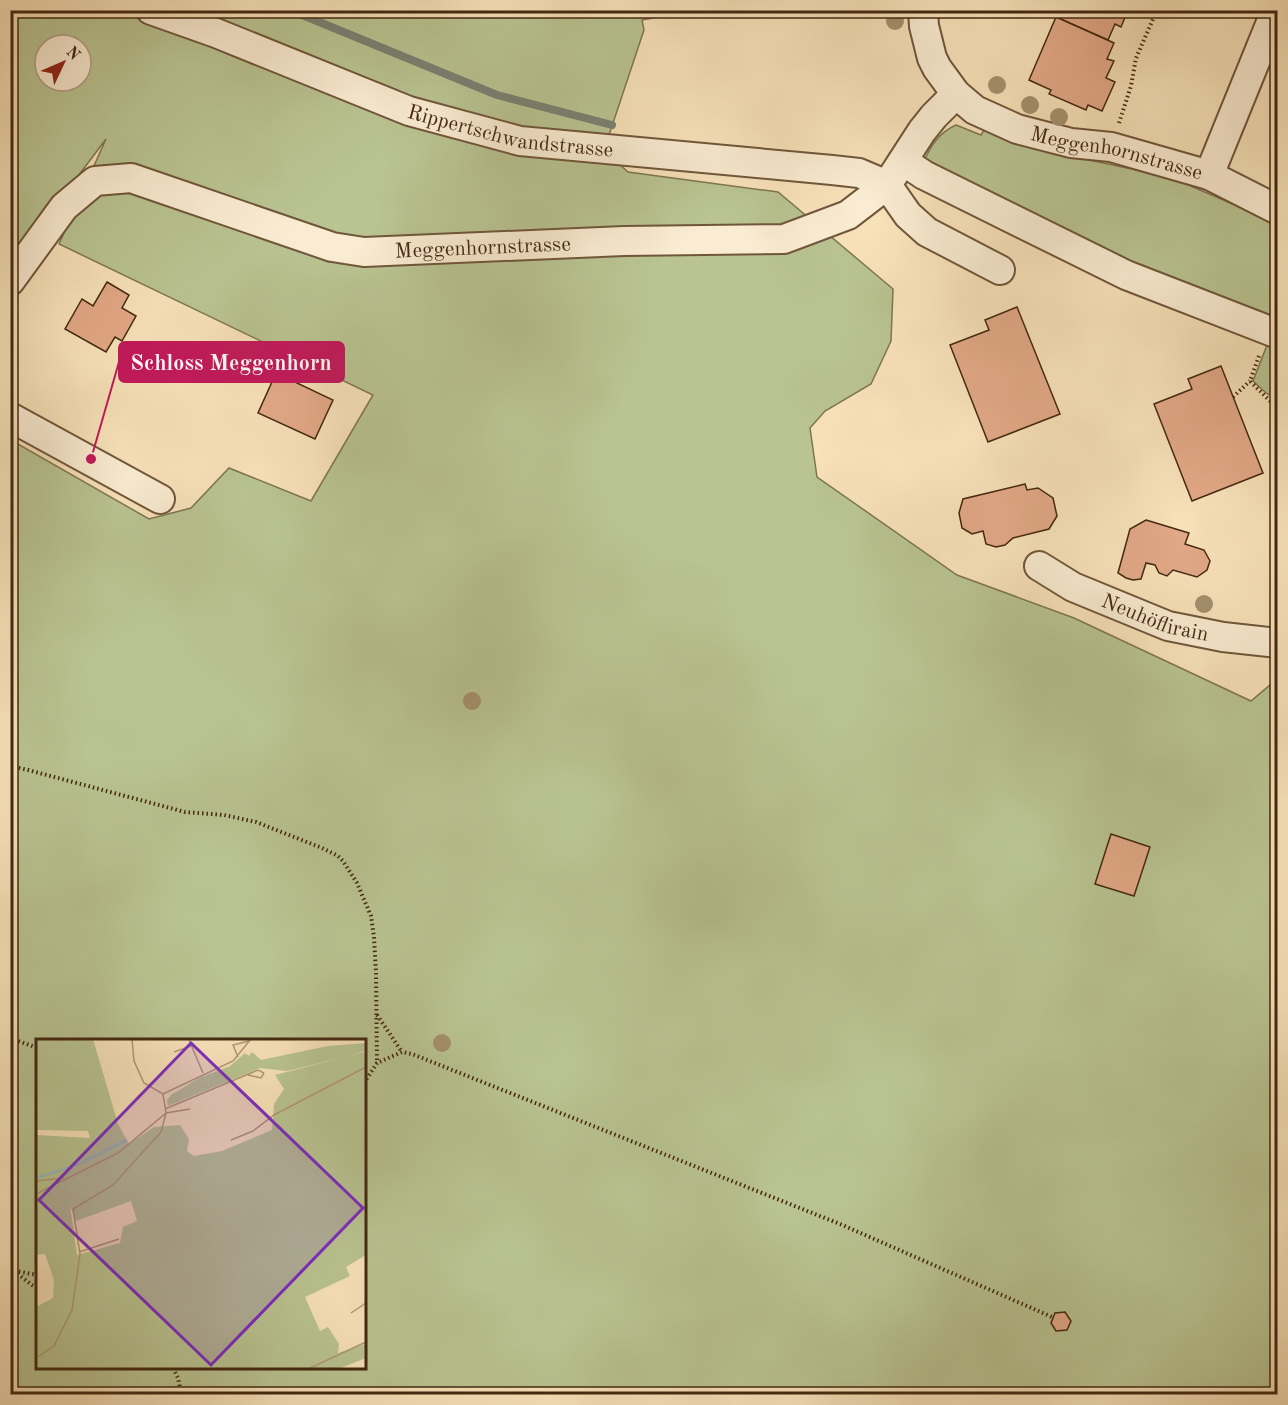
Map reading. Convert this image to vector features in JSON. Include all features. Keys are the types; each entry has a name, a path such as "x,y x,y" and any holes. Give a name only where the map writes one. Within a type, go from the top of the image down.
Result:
{"street":[{"name":"Rippertschwandstrasse","path":"151,10 216,33 409,111 520,141 859,173 887,185"},
{"path":"192,10 216,33"},
{"name":"Meggenhornstrasse","path":"923,10 924,26 932,58 956,94 975,110 1017,129 1071,143 1111,147 1209,175 1278,210"},
{"path":"1209,175 1270,12"},
{"name":"Meggenhornstrasse","path":"10,281 64,207 95,181 131,178 332,247 364,252 624,241 784,239 848,215 887,185 922,131 956,94"},
{"path":"903,161 924,175 1126,275 1274,332"},
{"path":"887,185 909,215 927,232 1000,270"},
{"path":"10,417 160,498"},
{"name":"Neuhöflirain","path":"1039,566 1073,587 1168,626 1223,637 1278,643"}],"path":[{"path":"1119,124 1131,86 1136,57 1157,10"},
{"path":"1233,398 1250,381 1274,332"},
{"path":"1250,381 1278,406"},
{"path":"10,766 185,812 224,815 256,822 338,856 357,883 371,916 374,937 377,1063"},
{"path":"376,1014 402,1052"},
{"path":"10,1038 36,1047"},
{"path":"366,1080 377,1063 402,1052 412,1054 840,1224 1052,1317"},
{"path":"12,1271 36,1275"},
{"path":"12,1271 36,1287"},
{"path":"174,1369 178,1378 181,1395"}],"green space":[{"path":"11,11 662,11 658,17 642,20 644,30 604,150 628,172 778,192 893,289 891,341 871,384 825,411 810,428 817,477 957,575 1074,618 1251,701 1277,679 1277,1394 11,1394 11,440 149,519 191,508 229,468 311,501 373,395 59,244 106,139 11,265"},
{"path":"956,125 981,135 984,130 1007,140 1170,177 1277,226 1277,327 1212,301 923,163 936,141 944,132"},
{"path":"1277,339 1277,399 1253,381 1269,340"}],"building":[{"path":"1059,10 1128,10 1121,27 1115,24 1108,40 1056,17"},
{"path":"1056,17 1114,43 1107,59 1114,61 1106,78 1115,82 1102,111 1088,105 1086,110 1049,94 1051,90 1029,80"},
{"path":"107,282 129,295 122,308 136,316 122,341 115,337 106,352 65,329 82,299 93,306"},
{"path":"1017,307 1060,414 988,442 950,345 989,330 985,320"},
{"path":"1221,366 1263,473 1192,501 1154,404 1192,389 1188,379"},
{"path":"276,373 333,400 315,439 258,413"},
{"path":"1025,484 1027,490 1038,488 1053,498 1057,516 1049,529 1013,538 1005,545 996,547 986,544 983,531 972,534 962,528 959,513 963,499"},
{"path":"1146,520 1189,533 1185,544 1204,550 1210,561 1207,570 1197,577 1173,570 1167,576 1159,573 1155,565 1146,563 1141,579 1133,580 1118,573 1130,529"},
{"path":"1111,834 1150,847 1134,896 1095,884"},
{"path":"1065,1312 1071,1321 1067,1330 1056,1331 1051,1323 1055,1313"}],"waterway":[{"path":"290,10 497,95 612,125"}],"place":[{"name":"Schloss Meggenhorn","path":"91,459"}]}
